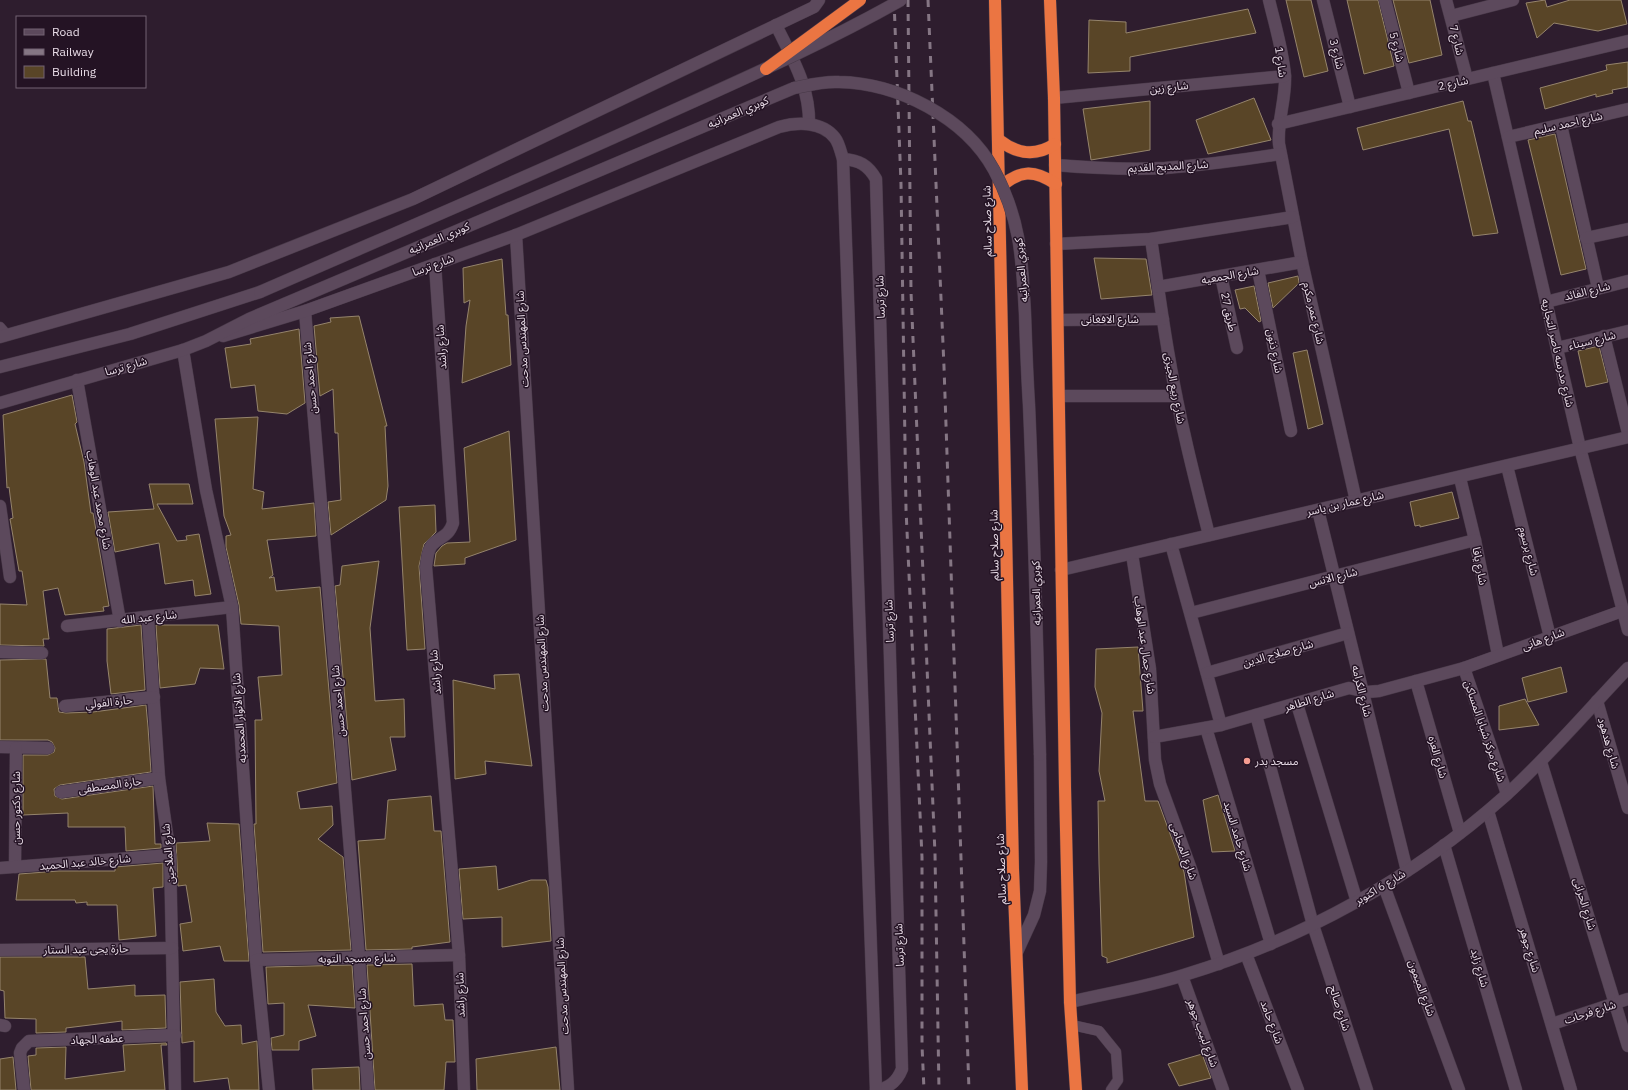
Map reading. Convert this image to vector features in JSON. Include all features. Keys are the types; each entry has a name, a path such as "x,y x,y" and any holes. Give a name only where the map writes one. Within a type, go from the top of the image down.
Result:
{"highway":[{"path":"766,69 860,0"},
{"name":"شارع صلاح سالم","path":"995,0 1013,869 1022,1090"},
{"path":"1050,0 1056,184 1070,1002 1076,1090"},
{"path":"999,140 1008,148 1020,152 1033,153 1045,151 1055,144"},
{"path":"999,188 1011,177 1027,173 1042,175 1056,184"},
{"path":"1020,1070 1031,1090"},
{"path":"1067,1090 1074,1070"}],"street":[{"path":"2,333 229,272 413,199 814,7 819,0"},
{"name":"كوبري العمرانيه","path":"0,367 130,334 260,292 549,168 766,69 849,29 901,0"},
{"name":"شارع 1","path":"1269,0 1285,76 1282,109 1278,124"},
{"name":"شارع 3","path":"1323,0 1350,107"},
{"name":"شارع 5","path":"1385,0 1409,93"},
{"name":"شارع 7","path":"1446,0 1467,80"},
{"path":"1450,16 1508,1"},
{"path":"776,25 805,88 808,100 809,124"},
{"name":"شارع 2","path":"1278,124 1628,42"},
{"name":"شارع مدرسه ناصر التجاريه","path":"1493,73 1580,448 1628,630"},
{"name":"شارع زين","path":"1054,98 1285,76"},
{"name":"كوبري العمرانيه","path":"206,341 249,318 794,88 816,83 839,82 874,86 921,103 956,126 975,145 993,169 1011,209 1022,254 1034,524 1040,755 1041,862 1040,891 1034,915 1017,952"},
{"name":"شارع احمد سليم","path":"1508,137 1628,109"},
{"name":"شارع ترسا","path":"0,403 183,350 206,341 305,311 516,235 779,127 794,123 809,124 823,129 835,138 843,159 876,1090 889,1086 895,1082 902,1069 876,179 871,170 863,164 853,160 843,159"},
{"name":"شارع عمر مكرم","path":"1278,124 1280,154 1302,262 1356,501"},
{"path":"1561,124 1598,288"},
{"name":"شارع المدبح القديم","path":"1055,166 1164,168 1222,163 1280,154"},
{"path":"1056,244 1151,239 1293,217"},
{"path":"1586,238 1628,229"},
{"name":"شارع المهندس مدحت","path":"516,235 568,1090"},
{"name":"شارع ربيع الجيزى","path":"1151,239 1176,396 1191,466 1209,535"},
{"name":"شارع الجمعيه","path":"1158,287 1302,262"},
{"name":"شارع راشد","path":"435,264 453,523 451,530 431,546 426,567 459,956 464,1090"},
{"name":"شارع ذنون","path":"1258,270 1291,431"},
{"name":"طريق 27","path":"1221,276 1236,348"},
{"name":"شارع الفائد","path":"1546,302 1628,281"},
{"name":"شارع احمد حسن","path":"305,311 359,958 368,1090"},
{"name":"شارع الافغانى","path":"1058,320 1163,319"},
{"name":"شارع سيناء","path":"1557,348 1628,331"},
{"path":"1604,336 1628,433"},
{"name":"شارع الانوار المحمديه","path":"183,350 206,490 232,607 256,960 269,1090"},
{"name":"شارع محمد عبد الوهاب","path":"77,380 120,621"},
{"path":"1059,396 1176,396"},
{"name":"شارع عمار بن ياسر","path":"1062,570 1460,478 1628,437"},
{"name":"شارع برسوم","path":"1507,466 1550,637"},
{"name":"شارع يافا","path":"1460,478 1475,540 1498,656"},
{"path":"0,506 10,577"},
{"name":"شارع الكرامه","path":"1318,510 1407,871"},
{"name":"شارع الانس","path":"1191,614 1475,540"},
{"path":"1171,544 1221,724"},
{"name":"شارع جمال عبد الوهاب","path":"1132,554 1149,663 1154,737"},
{"name":"شارع عبد الله","path":"67,626 148,618 232,607"},
{"name":"شارع هانى","path":"1464,668 1622,611"},
{"name":"شارع الملاحين","path":"148,618 159,778 170,855 175,1090"},
{"name":"شارع صلاح الدين","path":"1207,673 1348,633"},
{"path":"0,652 42,653"},
{"name":"شارع الطاهر","path":"1154,737 1206,728 1297,704 1349,688 1373,692 1464,668"},
{"name":"شارع مركز شبابا المساكن","path":"1464,668 1507,794"},
{"name":"شارع 6 اكتوبر","path":"1070,1002 1182,976 1219,964 1271,944 1313,925 1384,886 1444,845 1488,811 1541,762 1628,668"},
{"name":"شارع العزه","path":"1416,681 1460,833"},
{"name":"حارة الفولي","path":"65,706 154,697"},
{"name":"شارع هدهود","path":"1597,701 1628,808"},
{"path":"1297,704 1357,902"},
{"name":"شارع صالح","path":"1256,715 1313,925 1367,1090"},
{"name":"شارع حامد السيد","path":"1206,728 1271,944"},
{"name":"شارع المحامى","path":"1154,737 1155,760 1160,784 1192,872 1219,964"},
{"path":"0,747 48,748"},
{"name":"شارع دكتور حسن","path":"15,867 16,748"},
{"name":"شارع الحرانى","path":"1541,762 1628,1046"},
{"name":"حارة المصطفى","path":"60,792 159,778"},
{"name":"شارع جوهر","path":"1488,811 1571,1090"},
{"name":"شارع زايد","path":"1444,845 1516,1090"},
{"name":"شارع خالد عبد الحميد","path":"0,868 170,855"},
{"name":"شارع الميمون","path":"1384,886 1459,1090"},
{"name":"حارة يحى عبد الستار","path":"0,950 172,948"},
{"name":"شارع حامد","path":"1246,954 1298,1090"},
{"name":"شارع مسجد التوبه","path":"256,960 459,956"},
{"name":"شارع لبيب جوهر","path":"1182,976 1224,1090"},
{"name":"شارع فرحات","path":"1552,1024 1628,999"},
{"name":"عطفه الجهاد","path":"24,1090 20,1053 22,1048 29,1042 175,1035"}],"lane":[{"path":"1072,1025 1099,1031 1116,1052 1118,1080 1111,1090"}],"building":[{"path":"1286,0 1311,0 1328,71 1304,77"},
{"path":"1347,0 1378,0 1394,66 1364,74"},
{"path":"1393,0 1430,0 1442,55 1409,63"},
{"path":"1545,0 1547,7 1570,0 1621,0 1627,24 1598,31 1554,23 1537,38 1526,3"},
{"path":"1248,9 1256,33 1130,57 1130,71 1088,73 1089,20 1126,22 1126,33"},
{"path":"1628,62 1628,87 1612,90 1613,93 1596,97 1596,94 1545,109 1540,88 1607,70 1606,65"},
{"path":"1254,98 1271,140 1208,154 1196,120"},
{"path":"1150,101 1150,150 1091,160 1083,109"},
{"path":"1463,101 1468,121 1471,121 1498,233 1473,236 1449,129 1363,150 1357,128"},
{"path":"1555,134 1586,269 1561,275 1528,140"},
{"path":"1094,258 1146,259 1152,295 1101,299"},
{"path":"502,259 506,315 508,315 511,365 462,383 466,326 470,300 464,303 463,268"},
{"path":"1298,276 1299,283 1273,308 1268,283"},
{"path":"1254,286 1261,321 1259,322 1245,308 1240,309 1235,290"},
{"path":"359,316 387,426 385,426 388,486 386,500 331,535 328,502 341,500 338,433 335,433 333,389 320,396 314,326 331,322 330,318"},
{"path":"299,329 305,403 287,414 258,411 255,385 231,388 225,348 251,344 250,339"},
{"path":"1599,346 1608,382 1586,387 1578,351"},
{"path":"1307,350 1323,424 1308,429 1293,353"},
{"path":"72,395 77,422 75,424 84,462 91,513 93,513 109,606 103,607 104,611 65,615 58,588 43,591 49,639 43,639 44,646 0,645 0,604 27,605 22,571 19,571 10,519 13,518 9,487 7,488 3,415"},
{"path":"258,417 253,489 264,492 262,509 314,503 316,536 267,540 273,575 269,578 274,577 276,591 320,587 337,783 297,792 300,809 332,806 333,825 318,839 343,857 351,950 263,952 254,824 256,824 255,720 262,720 258,677 282,675 279,626 241,624 239,605 226,547 226,536 231,535 224,516 215,419"},
{"path":"509,431 516,540 465,558 465,564 434,566 436,553 442,546 447,543 470,542 464,448"},
{"path":"149,484 189,484 193,504 157,504 177,541 187,540 186,536 199,534 211,594 195,596 193,580 165,584 159,543 115,552 108,512 154,509"},
{"path":"1452,492 1459,518 1420,527 1420,525 1415,526 1410,502"},
{"path":"435,505 436,532 424,544 419,566 425,649 407,650 399,507"},
{"path":"379,561 370,628 375,701 404,699 405,737 390,737 396,770 352,780 335,586 340,585 342,566"},
{"path":"141,625 145,690 111,694 107,661 107,629"},
{"path":"156,625 218,625 224,669 200,668 195,684 160,688"},
{"path":"1138,647 1143,711 1133,711 1145,801 1158,801 1184,872 1194,937 1107,963 1107,958 1102,956 1098,801 1105,801 1099,771 1102,713 1095,687 1096,649"},
{"path":"46,659 50,698 57,698 59,712 93,712 146,705 151,772 60,785 54,789 55,796 62,799 153,786 155,844 161,844 161,848 126,851 125,827 68,827 68,813 23,815 23,755 48,755 54,752 55,748 52,742 48,740 0,740 0,660"},
{"path":"1561,667 1567,692 1528,702 1522,678"},
{"path":"519,674 532,766 485,761 486,774 455,779 453,680 495,689 494,675"},
{"path":"1525,699 1539,725 1499,730 1499,706"},
{"path":"1218,795 1235,851 1212,852 1203,800"},
{"path":"431,796 434,831 441,831 450,942 412,947 412,949 366,950 358,841 385,839 388,800"},
{"path":"207,823 239,824 249,961 224,961 220,946 183,951 180,924 192,922 186,885 178,886 176,843 210,841"},
{"path":"163,863 163,887 153,888 156,936 119,940 117,905 87,905 87,902 76,903 75,900 16,900 19,874 59,871 115,871 115,867"},
{"path":"496,866 498,890 531,880 546,880 548,887 551,941 502,947 502,917 463,919 459,869"},
{"path":"0,957 85,957 88,989 135,985 135,996 165,995 166,1028 122,1030 122,1021 66,1028 66,1032 36,1033 36,1019 5,1018 4,991 0,990"},
{"path":"412,964 414,1006 443,1004 445,1020 453,1020 455,1062 446,1062 444,1090 375,1090 367,965"},
{"path":"352,965 355,1008 308,1005 316,1036 299,1041 299,1050 272,1050 271,1038 284,1035 284,1003 268,1004 266,967"},
{"path":"214,979 216,1012 225,1026 241,1025 242,1044 257,1041 259,1090 230,1090 228,1078 194,1082 194,1041 182,1043 180,982"},
{"path":"166,1043 167,1045 161,1045 165,1090 31,1090 28,1056 36,1055 36,1048 66,1047 65,1079 125,1071 123,1045"},
{"path":"556,1047 560,1090 477,1090 476,1059"},
{"path":"1202,1054 1211,1078 1179,1086 1168,1064"},
{"path":"13,1057 16,1090 0,1090 0,1059"},
{"path":"359,1067 360,1090 313,1090 312,1069"}],"railway":[{"path":"894,0 901,184 906,509 922,857 922,1045 924,1090"},
{"path":"908,0 911,292 935,854 939,1090"},
{"path":"928,0 944,367 969,1090"}],"place":[{"name":"مسجد بدر","path":"1247,761"}]}
